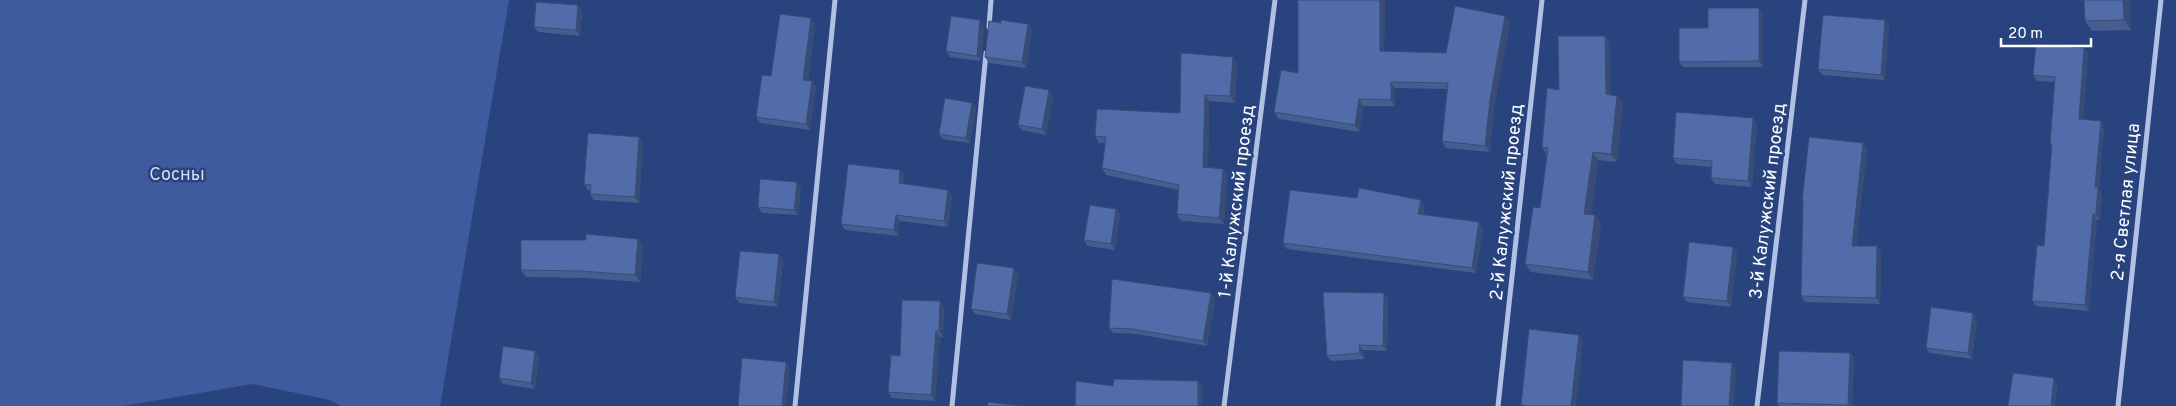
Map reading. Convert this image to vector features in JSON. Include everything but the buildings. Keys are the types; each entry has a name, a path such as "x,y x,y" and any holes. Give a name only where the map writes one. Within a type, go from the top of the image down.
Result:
{"street":[{"path":"795,406 835,0"},
{"path":"989,29 992,0"},
{"name":"1-й Калужский проезд","path":"1224,406 1275,0"},
{"name":"2-й Калужский проезд","path":"1498,406 1542,0"},
{"name":"3-й Калужский проезд","path":"1757,406 1805,0"},
{"name":"2-я Светлая улица","path":"2118,406 2161,0"},
{"path":"952,406 987,49"}],"green space":[{"name":"Сосны","path":"0,0 509,0 440,406 341,406 330,400 253,384 123,406 0,406"}]}
